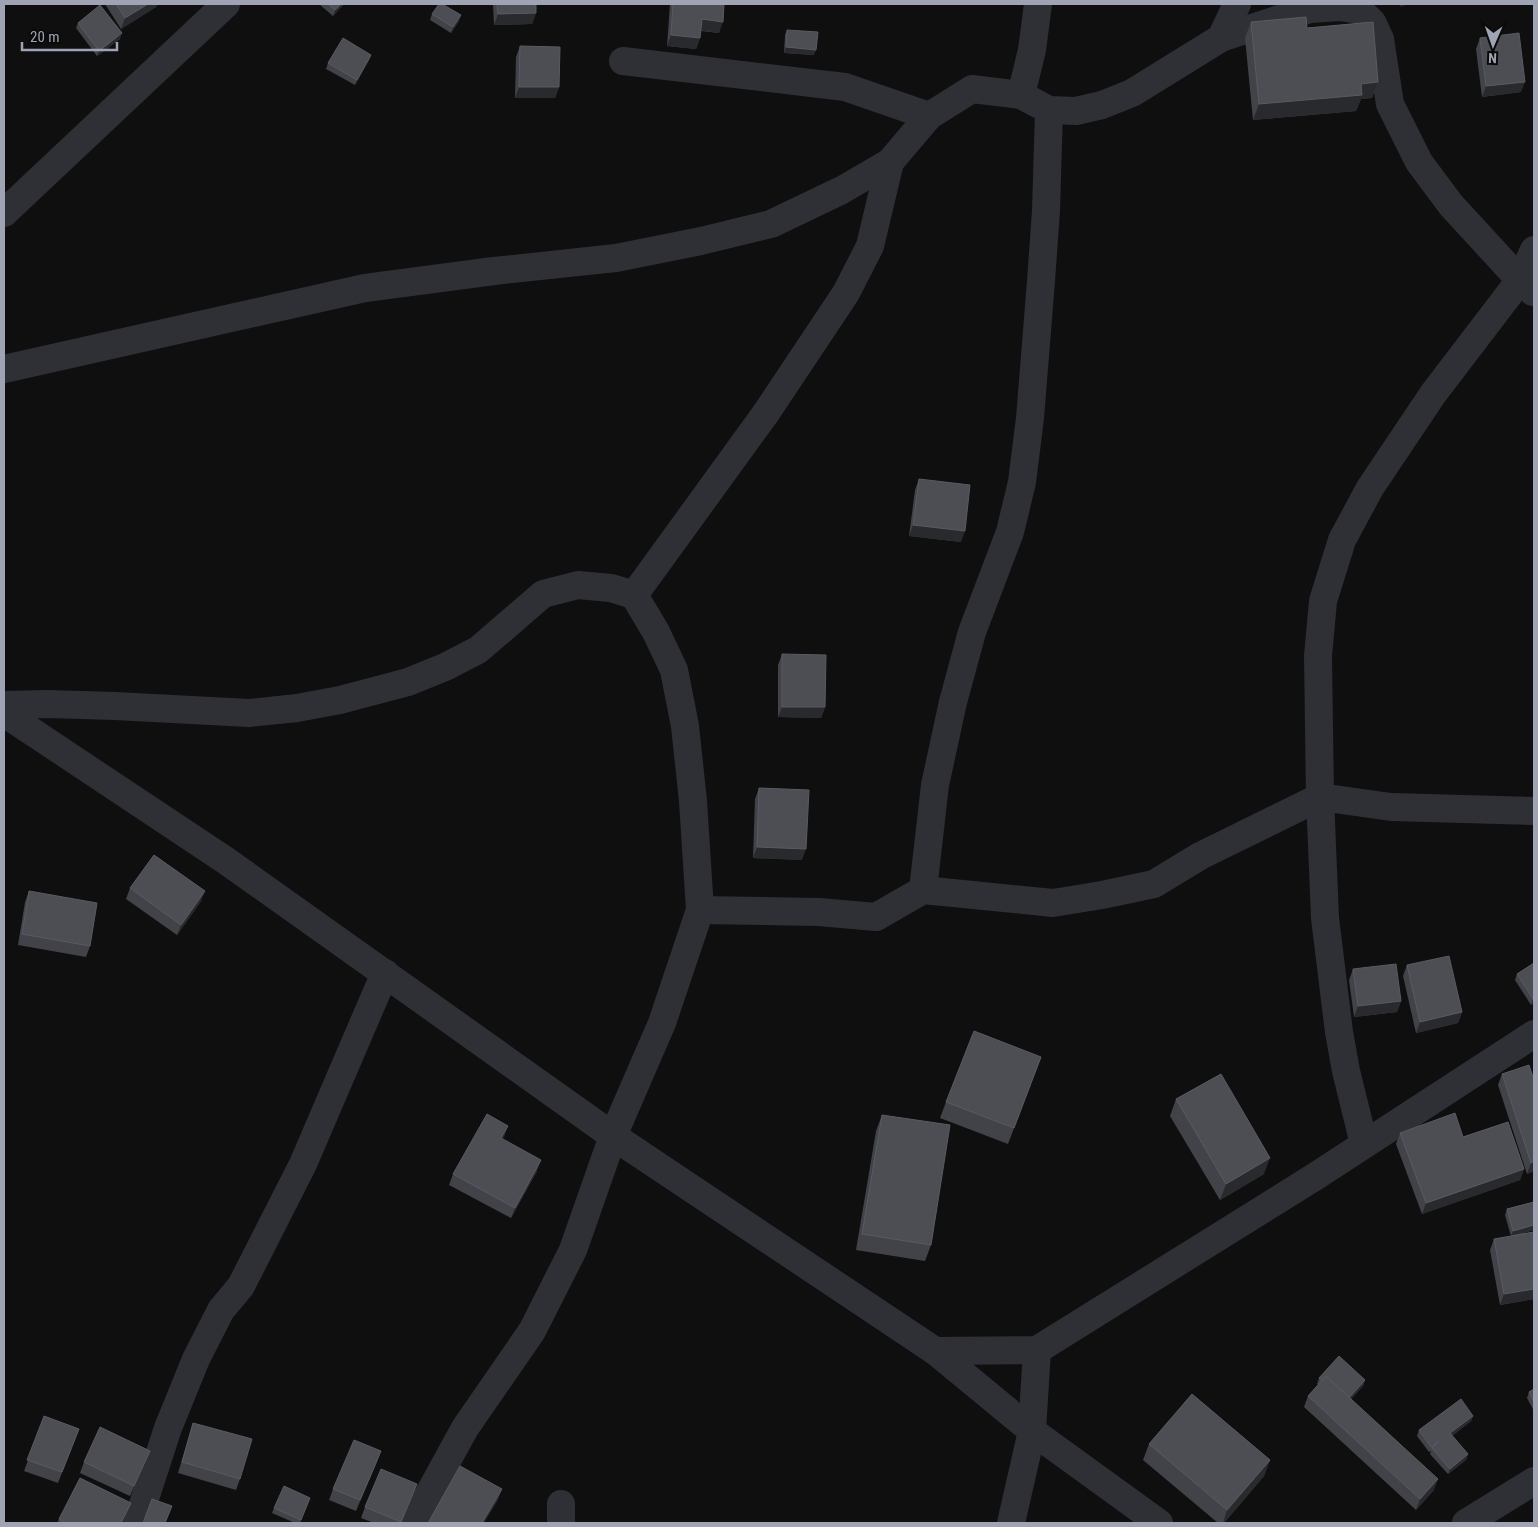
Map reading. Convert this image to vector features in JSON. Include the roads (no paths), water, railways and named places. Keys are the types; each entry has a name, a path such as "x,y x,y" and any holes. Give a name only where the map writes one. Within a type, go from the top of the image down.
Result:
{"street":[{"path":"4,213 226,4"},
{"path":"1021,95 1032,50 1038,4"},
{"path":"1221,38 1238,4"},
{"path":"4,369 365,288 494,271 616,258 772,224 842,190 890,162 929,116 972,89 1021,95 1049,110 1076,111 1102,105 1132,93 1221,38 1310,9 1340,7 1359,10 1372,22 1380,39 1390,104 1419,162 1451,205 1527,286"},
{"path":"624,61 845,87 929,116"},
{"path":"923,890 935,785 953,702 972,632 1010,532 1022,482 1030,418 1044,246 1049,110"},
{"path":"634,595 766,413 846,292 870,246 890,162"},
{"path":"1364,1144 1346,1072 1333,988 1325,918 1320,797 1318,656 1323,601 1342,540 1370,488 1434,394 1527,286 1534,250"},
{"path":"4,705 115,706 250,713 297,708 340,700 408,682 445,667 478,650 543,594 578,585 611,588 634,595 656,632 674,670 685,726 693,801 700,910 662,1023 613,1136 572,1250 532,1331 465,1428 413,1523"},
{"path":"4,713 225,860 613,1136 935,1351 1032,1431 1145,1520"},
{"path":"700,910 819,912 876,916 923,890 1052,903 1102,895 1154,884 1200,856 1320,797 1392,806 1534,811"},
{"path":"137,1523 168,1428 196,1359 221,1310 242,1286 303,1164 385,973"},
{"path":"935,1351 1038,1350 1307,1182 1534,1034"},
{"path":"1011,1523 1032,1431 1038,1350"},
{"path":"1466,1523 1534,1481"}]}
